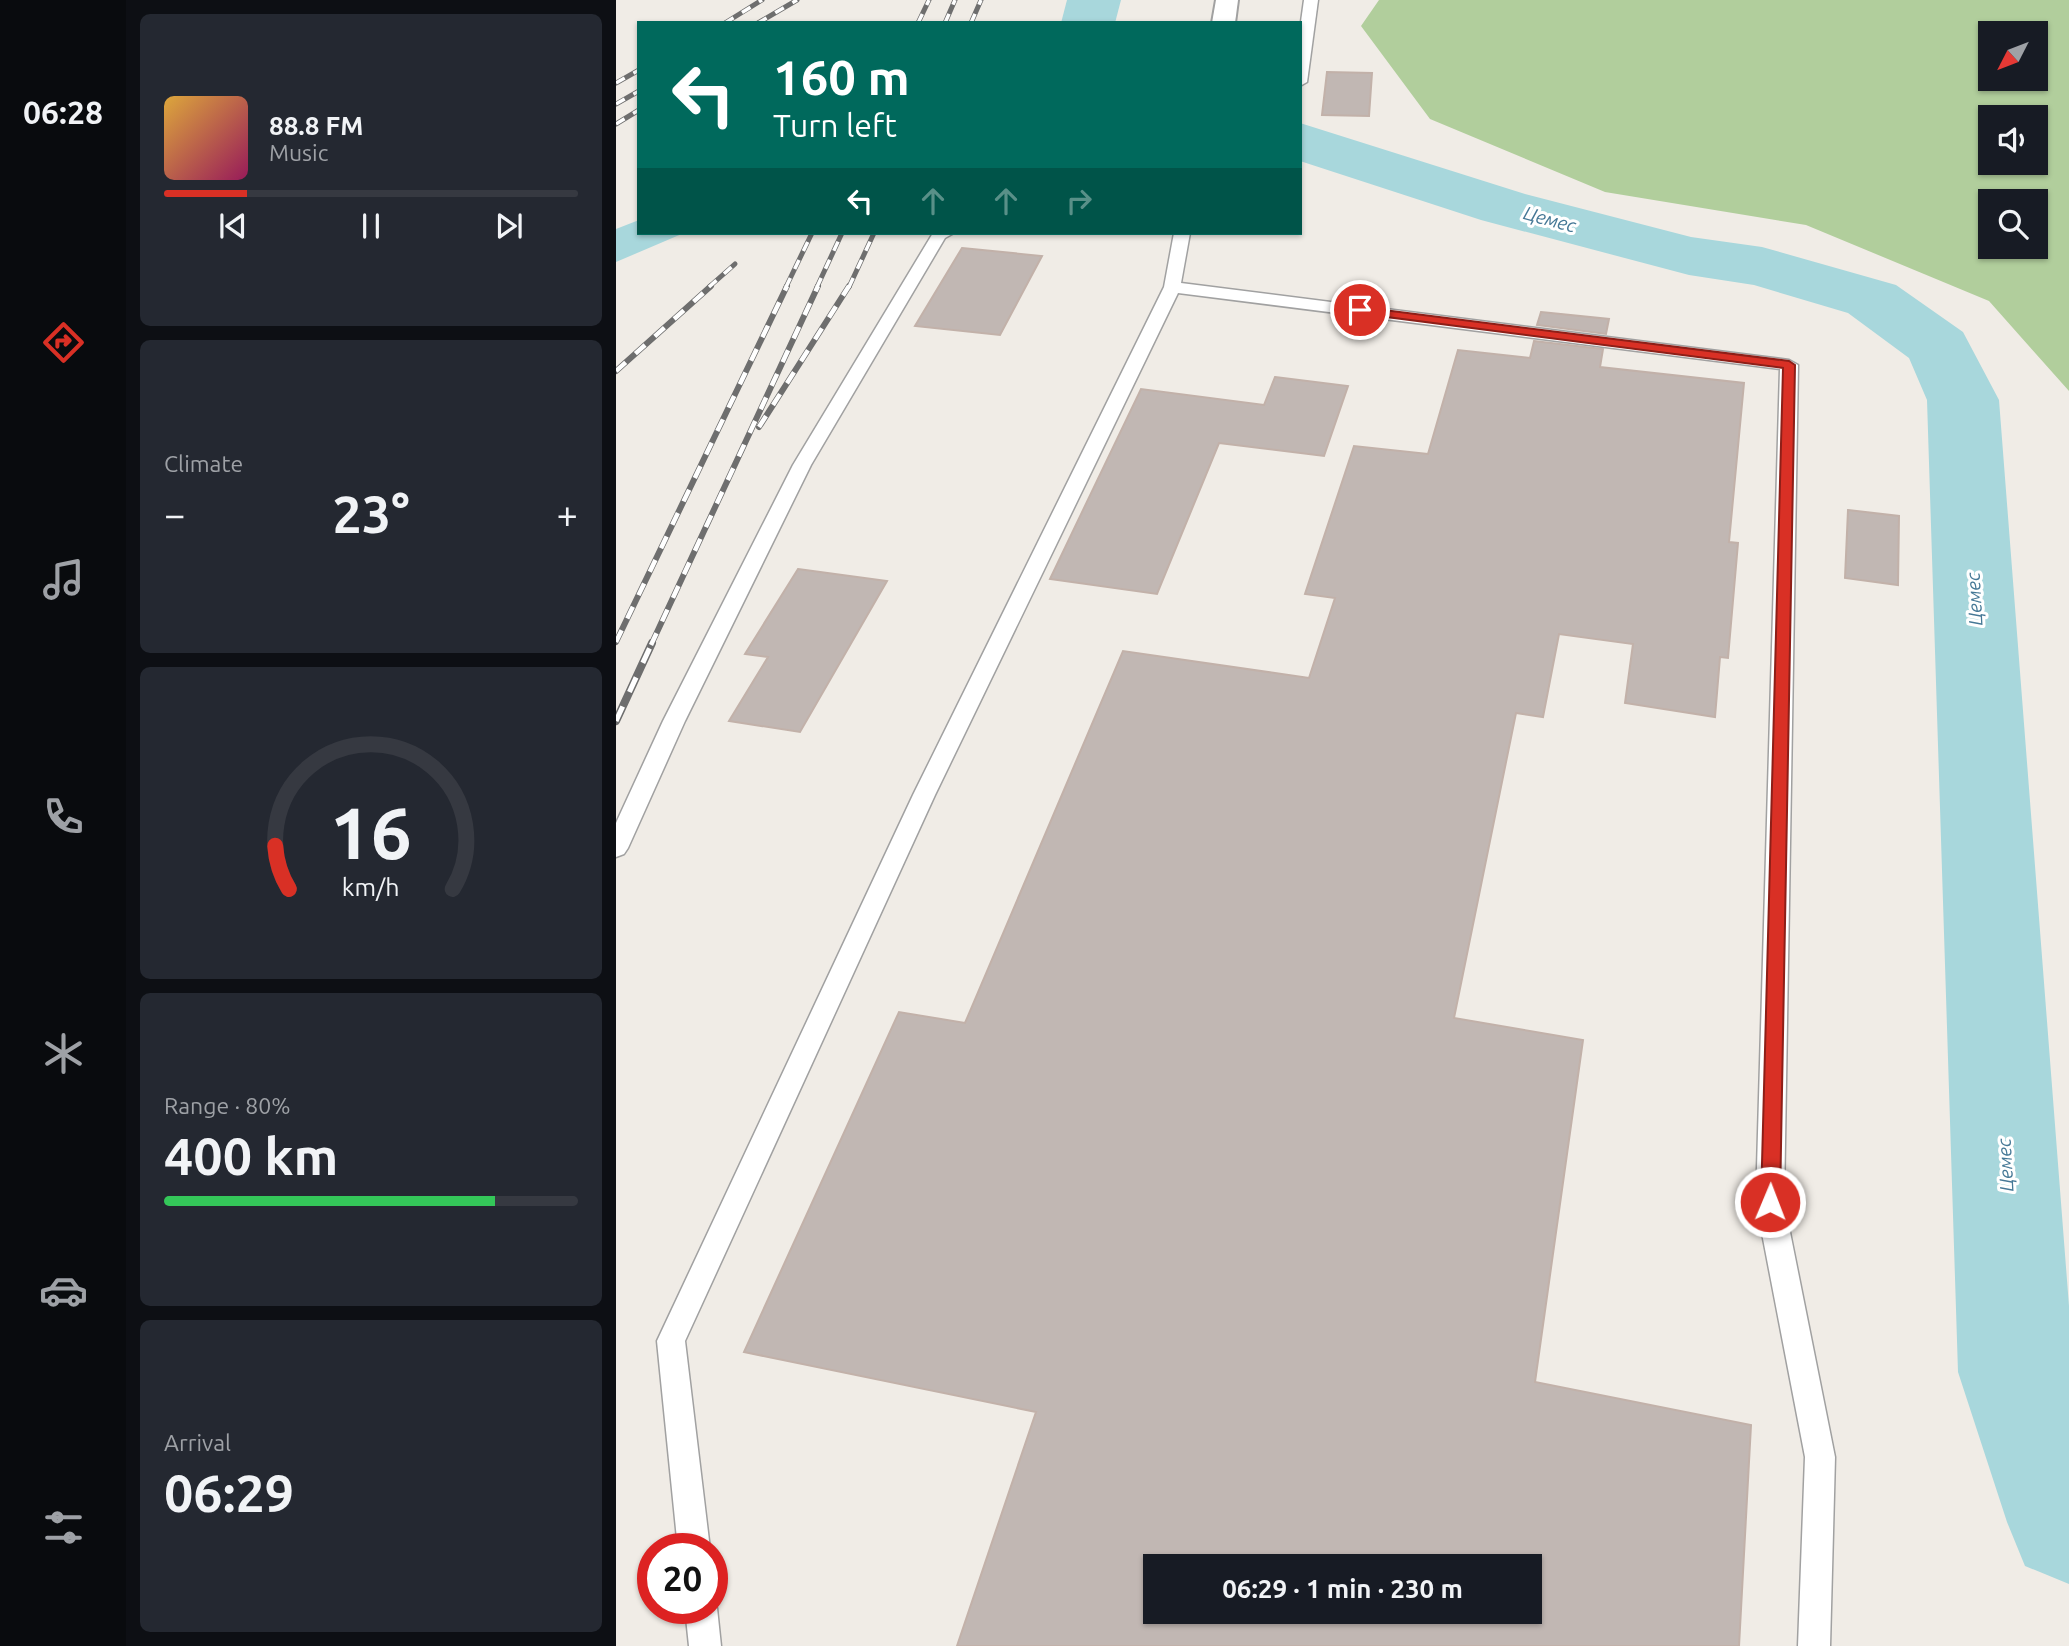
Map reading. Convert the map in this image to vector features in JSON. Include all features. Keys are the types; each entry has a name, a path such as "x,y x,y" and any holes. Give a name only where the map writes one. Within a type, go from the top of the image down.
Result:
{"street":[{"path":"1223,21 1227,0"}],"lane":[{"path":"1302,67 1311,0"},
{"path":"616,848 674,721 802,464 939,235"},
{"path":"692,1533 671,1340 924,795 1172,287 1182,235"},
{"path":"1172,287 1789,365 1770,1202 1820,1457 1814,1646"},
{"path":"703,1624 705,1646"}],"green space":[{"path":"1379,0 2069,0 2069,391 1989,301 1806,225 1605,192 1430,119 1361,26"}],"water":[{"path":"637,221 637,235 679,235 616,262 616,229"}],"building":[{"path":"1327,72 1372,73 1369,116 1322,115"},
{"path":"962,248 1042,256 1000,335 915,326"},
{"path":"1541,312 1609,319 1606,334 1537,325"},
{"path":"1534,341 1603,349 1600,367 1744,383 1729,542 1738,543 1728,658 1720,657 1715,717 1625,703 1633,644 1559,634 1543,717 1516,713 1454,1018 1583,1040 1535,1382 1751,1425 1739,1646 957,1646 1036,1412 744,1352 899,1012 965,1023 1123,651 1309,678 1335,598 1305,594 1354,446 1428,454 1458,350 1530,358"},
{"path":"1275,377 1348,386 1324,456 1219,443 1157,594 1050,579 1141,389 1264,405"},
{"path":"1848,510 1899,516 1898,585 1845,578"},
{"path":"798,569 887,581 800,732 729,721 768,657 745,654"}],"waterway":[{"name":"Цемес","path":"1089,21 1094,0"},
{"name":"Цемес","path":"1302,142 1503,207 1689,256 1762,267 1872,299 1939,347 1963,400 2016,1372 2069,1522"}],"railway":[{"path":"728,21 762,0"},
{"path":"761,21 797,0"},
{"path":"919,21 929,0"},
{"path":"946,21 955,0"},
{"path":"972,21 981,0"},
{"path":"616,83 637,71"},
{"path":"616,104 637,92"},
{"path":"616,124 637,111"},
{"path":"786,287 811,235"},
{"path":"817,287 841,235"},
{"path":"849,287 873,235"},
{"path":"709,287 735,264"},
{"path":"616,371 711,286"},
{"path":"616,642 787,286"},
{"path":"651,645 818,286"},
{"path":"759,427 849,286"},
{"path":"616,721 652,643"}],"route":[{"path":"1360,310 1789,365 1770,1202"}]}
